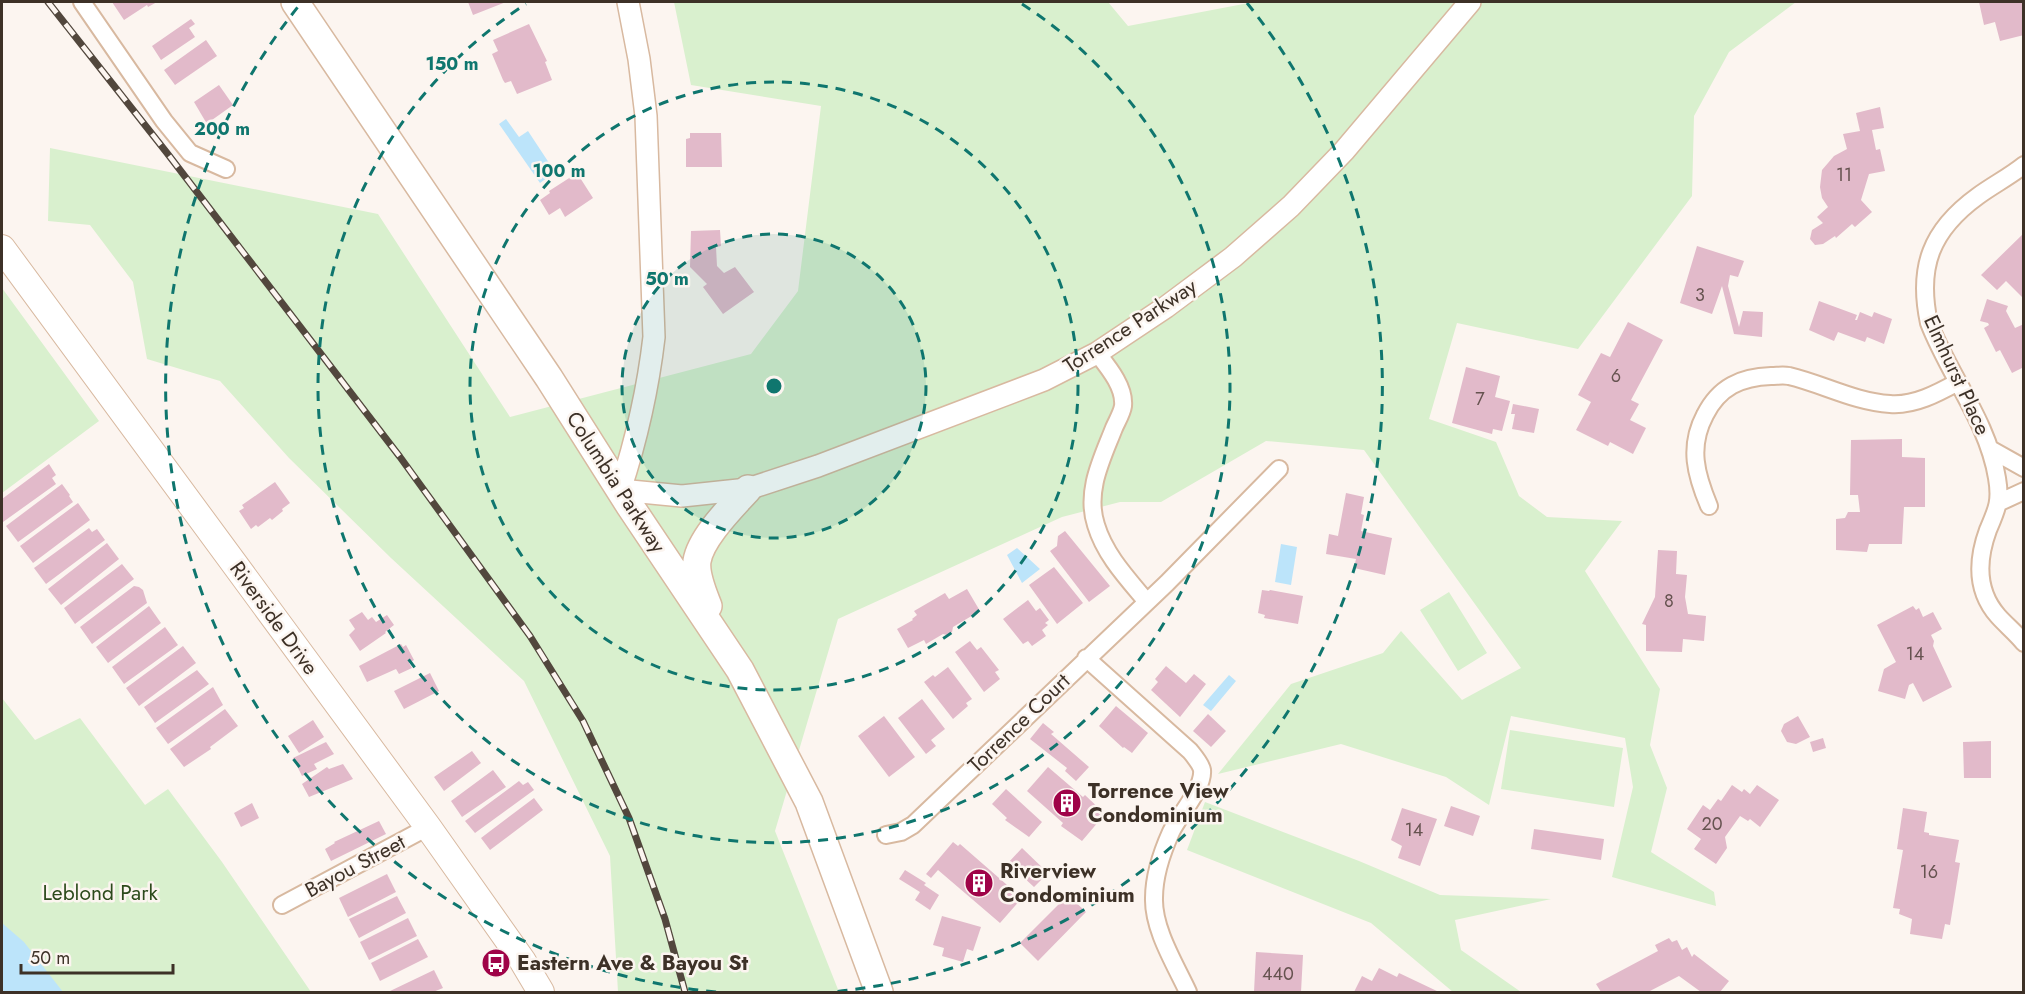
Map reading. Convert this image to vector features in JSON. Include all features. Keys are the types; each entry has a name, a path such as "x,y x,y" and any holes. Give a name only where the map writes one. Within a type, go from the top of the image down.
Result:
{"highway":[{"name":"Columbia Parkway","path":"296,2 727,648 809,802 879,993"},
{"path":"727,648 701,590 697,561 706,540 748,489"}],"main road":[{"name":"Riverside Drive","path":"2,248 428,827 522,960 541,992"}],"street":[{"path":"82,2 164,121 190,153 226,168"},
{"path":"620,490 634,446 651,366 654,338 646,116 639,59 628,2"},
{"name":"Torrence Parkway","path":"620,490 682,496 748,489 818,466 1044,380 1097,353 1166,307 1233,257 1291,206 1344,151 1470,2"},
{"name":"Elmhurst Place","path":"2000,502 1998,478 1990,449 1929,323 1924,284 1933,245 1948,222 1978,196 2024,165"},
{"path":"1097,353 1112,373 1123,406 1093,486 1092,502 1095,524 1104,545 1122,573 1147,602"},
{"path":"1709,506 1695,465 1694,447 1698,429 1706,412 1721,393 1736,383 1753,377 1785,376 1891,405 1938,394 1959,382"},
{"name":"Elmhurst Place","path":"1990,449 2024,468"},
{"name":"Torrence Court","path":"886,836 901,832 913,825 1147,602 1279,469"},
{"path":"2024,491 2000,502 1982,548 1979,566 1981,584 1987,600 2024,643"},
{"path":"1086,658 1190,751 1202,769 1197,789 1172,831 1155,878 1155,919 1188,993"},
{"name":"Bayou Street","path":"282,905 428,827"}],"green space":[{"path":"674,2 1108,2 1128,26 1254,2 1796,2 1729,52 1694,116 1692,196 1578,349 1457,323 1429,419 1496,442 1519,496 1547,517 1622,521 1585,571 1660,689 1650,745 1667,788 1651,852 1714,892 1716,906 1612,877 1633,787 1625,738 1511,716 1489,805 1446,777 1341,744 1218,774 1291,684 1383,653 1401,631 1462,700 1521,668 1364,450 1266,441 1161,502 1120,502 1062,517 838,619 775,831 839,992 618,992 610,856 524,681 391,558 289,458 220,381 147,359 133,282 90,225 48,221 50,148 378,214 510,417 751,354 798,291 821,106 691,85"},
{"path":"2,288 99,421 2,493"},
{"path":"1449,592 1487,653 1458,671 1420,610"},
{"name":"Leblond Park","path":"2,698 35,740 80,718 145,805 168,789 222,862 311,992 2,992"},
{"path":"1510,730 1623,748 1614,807 1501,789"},
{"path":"1205,802 1359,861 1440,895 1551,899 1455,920 1461,950 1521,992 1453,992 1371,923 1187,850"}],"water":[{"path":"506,119 519,137 528,131 555,172 540,183 499,124"},
{"path":"1281,544 1297,547 1291,585 1275,582"},
{"path":"1017,548 1040,569 1022,583 1007,555"},
{"path":"1229,675 1236,681 1211,711 1203,705"},
{"path":"2,923 24,942 63,992 2,992"}],"building":[{"path":"112,2 157,2 148,7 147,5 124,20"},
{"path":"468,2 506,2 473,15"},
{"path":"1979,2 2024,2 2024,19 2022,19 2024,35 2000,41 1995,22 1984,25"},
{"path":"191,19 195,24 189,28 195,37 161,60 152,46"},
{"path":"529,24 547,61 545,62 552,80 517,94 511,81 505,83 503,80 492,54 498,51 493,40"},
{"path":"206,40 217,56 175,85 164,70"},
{"path":"219,85 233,105 212,120 214,122 207,124 194,102"},
{"path":"1880,107 1884,128 1872,130 1876,150 1880,149 1885,171 1869,174 1861,200 1872,212 1855,227 1852,224 1836,238 1835,236 1823,244 1815,245 1810,239 1812,230 1823,223 1817,217 1828,207 1822,198 1820,187 1822,170 1834,156 1847,149 1843,134 1860,131 1856,113"},
{"path":"690,133 721,133 722,167 686,167 686,139 690,138"},
{"path":"577,173 593,198 565,217 560,208 549,215 540,200 550,193 549,191"},
{"path":"720,230 721,246 716,247 717,266 724,273 735,267 754,292 723,314 703,287 707,284 690,267 691,231"},
{"path":"2024,233 2024,296 2022,297 2006,281 1997,290 1981,275"},
{"path":"1697,246 1744,261 1738,277 1730,275 1728,286 1739,327 1743,311 1763,312 1762,337 1734,334 1722,286 1712,314 1680,303"},
{"path":"1987,299 2008,306 2006,311 2015,328 2024,324 2024,367 2012,373 2000,350 1996,352 1984,328 1989,325 1988,323 1980,321"},
{"path":"1819,301 1857,315 1855,320 1860,312 1872,317 1874,312 1892,319 1884,344 1867,337 1865,342 1838,332 1834,341 1809,330"},
{"path":"1628,322 1663,340 1631,400 1639,404 1630,420 1646,428 1633,454 1610,442 1608,446 1576,430 1591,402 1578,395 1601,353 1610,357"},
{"path":"1466,367 1500,376 1495,397 1510,401 1502,431 1493,429 1492,434 1452,423"},
{"path":"1513,404 1539,409 1534,433 1512,429 1515,414 1511,414"},
{"path":"1902,439 1902,457 1925,458 1925,507 1904,507 1902,544 1869,544 1867,552 1836,550 1836,519 1845,518 1848,512 1860,512 1858,495 1850,495 1851,440"},
{"path":"49,464 56,475 52,478 56,484 3,522 2,499"},
{"path":"275,482 290,503 272,520 270,518 251,529 239,511 244,508 242,505"},
{"path":"62,484 73,502 18,542 6,526"},
{"path":"1346,493 1364,497 1361,531 1392,538 1385,575 1354,568 1356,559 1326,554 1329,534 1338,536"},
{"path":"78,503 90,520 33,563 20,546"},
{"path":"89,528 92,532 97,529 105,540 46,584 34,568"},
{"path":"1065,531 1110,586 1089,602 1050,551 1057,546 1058,536"},
{"path":"107,543 119,559 61,605 48,589"},
{"path":"1658,550 1677,551 1676,574 1687,575 1685,597 1688,614 1706,616 1704,641 1683,639 1682,652 1646,651 1646,625 1642,624 1655,597"},
{"path":"122,564 134,579 75,624 64,608"},
{"path":"1054,567 1083,603 1057,624 1029,585"},
{"path":"134,586 143,590 147,603 92,644 80,627"},
{"path":"967,589 980,611 953,627 952,632 947,635 943,634 926,644 924,640 908,648 897,629 913,620 917,615 914,611 945,593 949,599"},
{"path":"1262,590 1303,596 1298,624 1264,618 1265,615 1258,613"},
{"path":"1028,600 1036,611 1040,608 1049,620 1045,623 1048,625 1042,630 1046,636 1032,646 1028,641 1023,644 1003,619"},
{"path":"149,606 161,623 108,663 96,647"},
{"path":"1913,606 1916,610 1919,608 1923,617 1933,612 1942,629 1931,635 1934,641 1933,646 1952,687 1923,702 1913,683 1909,685 1905,699 1878,691 1884,669 1896,662 1877,625"},
{"path":"362,612 368,620 372,617 376,622 387,615 394,625 360,651 349,635 355,629 349,620"},
{"path":"165,627 178,645 124,684 112,667"},
{"path":"970,641 977,650 981,647 999,670 995,672 1000,679 984,692 955,652"},
{"path":"401,644 403,647 406,645 414,660 409,663 412,668 399,674 396,669 367,682 359,666"},
{"path":"183,646 196,663 139,706 126,688"},
{"path":"1166,666 1186,683 1194,674 1206,684 1180,717 1151,690 1158,682 1155,679"},
{"path":"948,667 972,699 966,703 968,706 953,719 924,682"},
{"path":"197,670 209,684 155,723 144,707"},
{"path":"430,673 439,691 404,709 394,691"},
{"path":"213,687 223,705 168,744 156,728"},
{"path":"922,699 945,729 931,740 936,746 926,754 898,718"},
{"path":"1116,706 1148,733 1132,753 1123,748 1099,726"},
{"path":"225,709 238,726 210,747 211,749 184,767 170,749"},
{"path":"1208,714 1226,731 1211,747 1193,731"},
{"path":"884,716 915,757 889,777 858,736"},
{"path":"1798,716 1810,737 1796,744 1787,742 1781,731 1784,724"},
{"path":"313,720 324,737 299,753 288,736"},
{"path":"1043,723 1054,732 1051,734 1089,767 1076,781 1065,771 1067,768 1030,739"},
{"path":"1823,738 1826,748 1813,752 1810,742"},
{"path":"1991,741 1991,778 1964,778 1963,742"},
{"path":"326,742 334,754 314,764 317,769 302,776 293,758"},
{"path":"472,751 481,763 444,791 434,777"},
{"path":"343,764 353,779 309,797 302,784 327,767 329,769"},
{"name":"Torrence View Condominium","path":"1048,767 1083,797 1085,795 1105,814 1082,841 1061,826 1063,823 1027,791"},
{"path":"493,770 506,787 462,817 451,801"},
{"path":"519,781 523,785 528,782 534,790 475,833 465,821"},
{"path":"1732,785 1750,794 1757,785 1779,800 1760,827 1750,819 1748,821 1740,816 1725,837 1727,848 1716,864 1694,849 1701,839 1687,829 1703,805 1710,810 1718,799 1721,801"},
{"path":"1006,789 1042,822 1029,837 1005,820 1007,818 992,804"},
{"path":"534,798 543,810 490,850 481,838"},
{"path":"252,803 259,818 241,827 234,813"},
{"path":"1451,806 1480,816 1473,836 1444,826"},
{"path":"1402,808 1437,819 1420,866 1398,858 1402,846 1391,840"},
{"path":"1903,808 1927,812 1924,832 1929,835 1959,840 1955,862 1960,863 1950,925 1945,924 1942,939 1910,934 1912,919 1899,914 1900,909 1893,908 1903,850 1897,849"},
{"path":"379,821 386,834 331,861 325,849 334,842"},
{"path":"1534,829 1604,839 1601,860 1531,849"},
{"name":"Riverview Condominium","path":"953,842 958,846 960,844 1022,898 1000,923 938,870 931,878 926,874"},
{"path":"1022,848 1048,873 1034,887 1008,863"},
{"path":"905,870 926,883 924,885 939,895 930,910 915,900 920,892 899,879"},
{"path":"387,874 396,892 348,917 339,898"},
{"path":"1068,895 1086,912 1038,961 1020,943"},
{"path":"397,896 406,913 359,938 349,919"},
{"path":"942,916 981,927 973,951 967,949 963,962 942,956 944,948 933,945"},
{"path":"408,918 417,936 369,960 360,942"},
{"path":"1669,938 1672,942 1677,940 1682,950 1687,947 1692,957 1694,954 1729,981 1720,992 1701,992 1679,976 1648,992 1601,992 1596,984 1658,951 1655,945"},
{"path":"418,939 428,957 380,981 371,963"},
{"path":"1256,952 1303,955 1301,992 1254,992"},
{"path":"1379,968 1397,977 1399,973 1439,992 1354,992 1362,976 1372,981"},
{"path":"434,970 443,988 433,992 388,992"}],"railway":[{"path":"48,2 400,457 530,636 583,721 629,818 665,919 685,992"}],"place":[{"name":"Torrence View Condominium","path":"1067,803"},
{"name":"Riverview Condominium","path":"979,883"},
{"name":"Eastern Ave & Bayou St","path":"496,963"}]}
